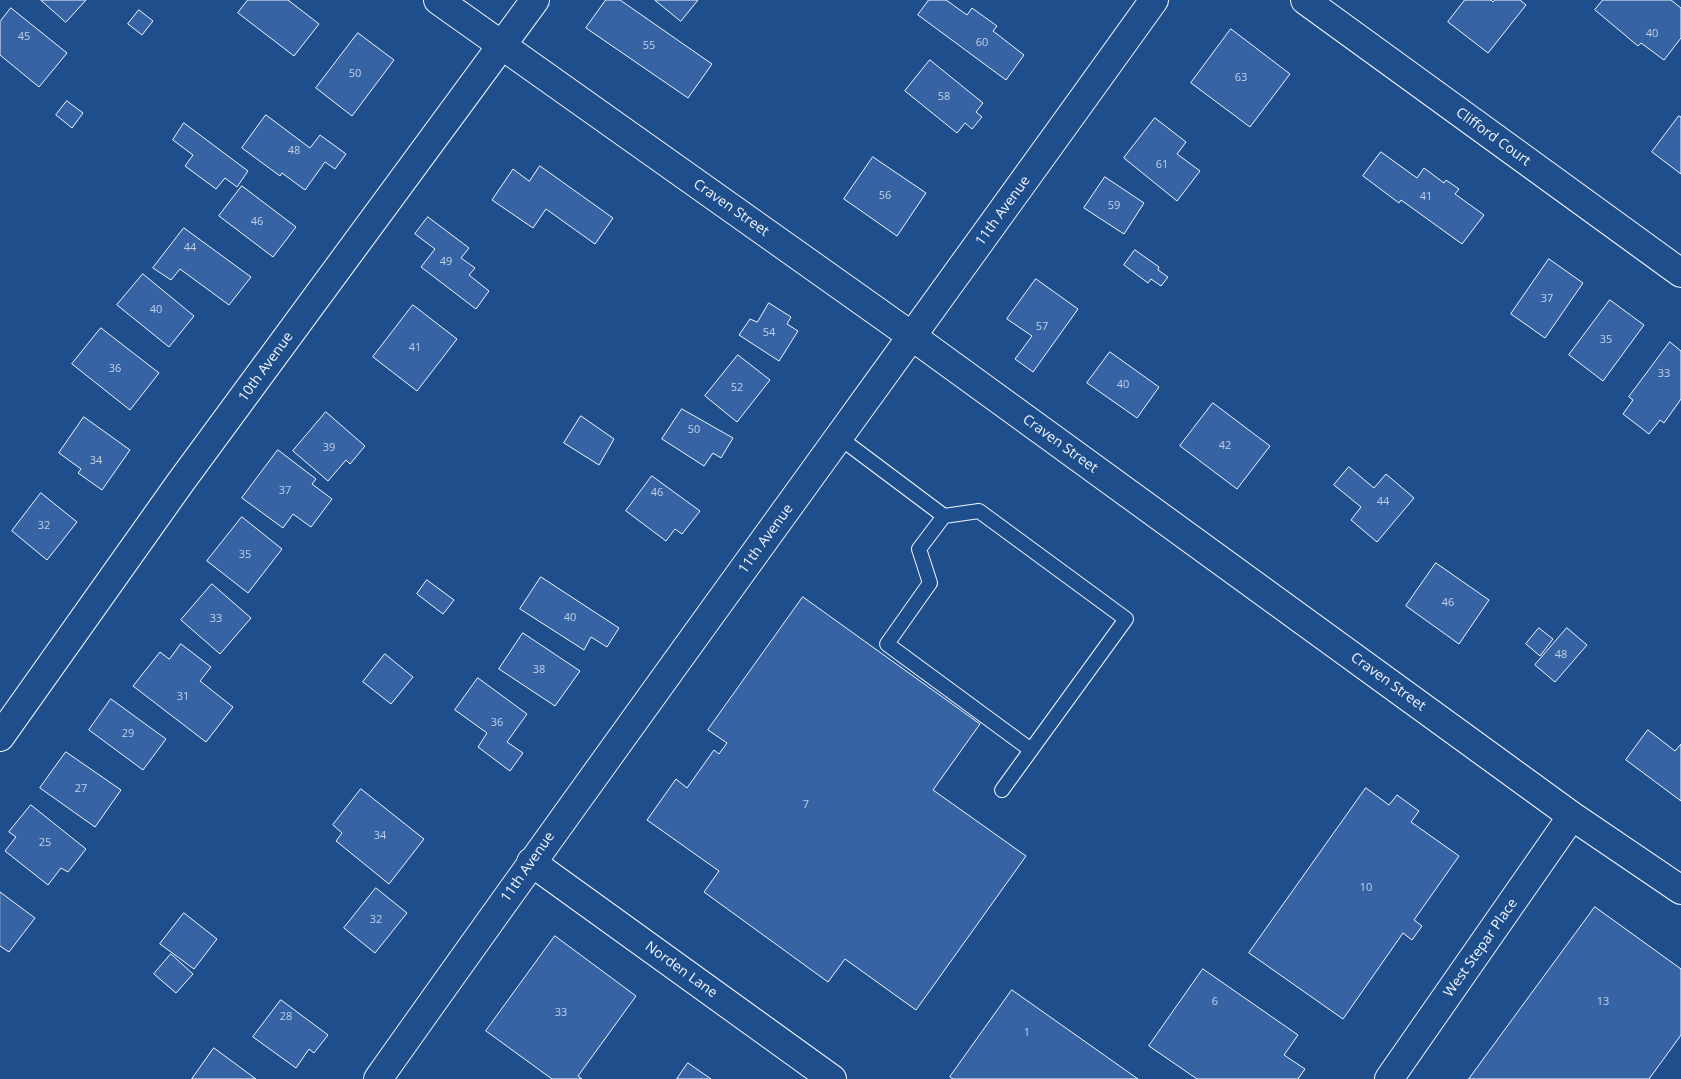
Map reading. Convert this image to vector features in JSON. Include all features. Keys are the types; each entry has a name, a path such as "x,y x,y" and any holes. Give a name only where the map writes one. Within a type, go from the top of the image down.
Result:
{"street":[{"name":"Craven Street","path":"438,0 913,337 1572,816 1681,890"},
{"name":"10th Avenue","path":"0,737 180,483 535,0"},
{"name":"11th Avenue","path":"378,1079 531,862 913,337 1154,0"},
{"name":"Clifford Court","path":"1305,0 1681,273"},
{"name":"West Stepar Place","path":"1389,1079 1572,816"},
{"name":"Norden Lane","path":"531,862 832,1079"}],"lane":[{"path":"840,438 944,516"},
{"path":"1002,790 1126,619 979,511 944,516 918,549 930,583 887,644 1031,750"}],"building":[{"path":"41,0 86,0 66,22"},
{"path":"248,0 288,0 319,24 294,56 238,13"},
{"path":"606,0 620,0 712,64 688,98 586,28"},
{"path":"655,0 698,0 681,21"},
{"path":"929,0 946,0 967,15 972,8 997,26 993,31 1024,55 1006,80 918,15"},
{"path":"1465,0 1491,0 1493,2 1495,0 1520,0 1526,5 1488,53 1448,22"},
{"path":"1603,0 1671,0 1681,8 1681,38 1664,60 1641,43 1638,46 1595,10"},
{"path":"11,8 67,53 39,87 0,55 0,22"},
{"path":"139,10 153,21 142,35 128,24"},
{"path":"1231,29 1290,74 1250,127 1191,83"},
{"path":"358,33 394,60 352,116 316,88"},
{"path":"930,60 983,103 976,112 982,117 972,129 965,123 957,133 905,91"},
{"path":"67,101 83,113 72,128 56,115"},
{"path":"266,115 310,148 320,135 346,154 335,169 325,162 305,190 282,173 280,176 242,148"},
{"path":"1679,116 1681,117 1681,174 1652,152"},
{"path":"1155,118 1186,142 1177,154 1200,171 1177,201 1124,158"},
{"path":"184,123 248,171 237,187 225,178 216,189 185,166 193,155 173,140"},
{"path":"1381,152 1417,178 1424,168 1444,183 1446,180 1459,189 1455,194 1484,215 1462,244 1401,200 1399,203 1363,176"},
{"path":"873,157 926,193 897,236 844,199"},
{"path":"540,166 613,218 595,244 546,209 533,228 492,200 513,169 529,181"},
{"path":"1105,177 1144,203 1124,234 1084,208"},
{"path":"242,186 296,227 273,257 219,216"},
{"path":"428,217 469,248 461,258 475,268 469,275 489,291 476,309 421,267 435,249 415,234"},
{"path":"184,228 251,277 229,305 180,269 171,280 153,268"},
{"path":"1135,250 1159,267 1158,270 1168,277 1161,286 1151,279 1148,283 1124,265"},
{"path":"1549,259 1583,283 1545,338 1511,314"},
{"path":"143,274 194,316 169,347 117,305"},
{"path":"1036,279 1078,309 1033,372 1015,359 1032,336 1007,319"},
{"path":"1610,300 1644,325 1603,381 1569,355"},
{"path":"769,303 791,317 787,324 798,331 779,361 739,335 750,319 757,322"},
{"path":"413,305 457,339 417,391 373,357"},
{"path":"101,328 159,373 130,410 72,364"},
{"path":"1670,342 1681,351 1681,399 1664,423 1660,420 1649,434 1623,414 1633,400 1629,397"},
{"path":"1110,352 1159,387 1137,418 1087,383"},
{"path":"738,355 770,380 737,422 705,396"},
{"path":"1213,403 1270,446 1237,489 1180,446"},
{"path":"682,409 733,438 721,458 713,453 704,466 662,439"},
{"path":"326,412 365,446 350,464 346,460 328,481 293,451"},
{"path":"581,416 614,439 599,465 564,443"},
{"path":"84,417 130,450 102,490 78,473 81,469 59,453"},
{"path":"278,450 316,479 312,484 332,499 311,527 293,514 283,528 242,498"},
{"path":"1349,467 1374,488 1386,474 1414,498 1377,542 1351,520 1361,507 1334,485"},
{"path":"652,476 700,511 682,534 675,529 666,541 626,511"},
{"path":"41,493 77,522 47,560 12,531"},
{"path":"242,517 282,549 248,593 207,561"},
{"path":"1436,563 1489,600 1459,644 1406,606"},
{"path":"541,577 619,628 607,647 591,637 584,650 520,609"},
{"path":"427,580 454,600 443,614 417,594"},
{"path":"212,584 251,618 220,654 181,620"},
{"path":"803,597 980,724 933,790 1026,856 916,1010 845,959 828,982 704,892 719,871 647,820 676,779 687,788 714,750 719,754 727,743 708,730"},
{"path":"1539,628 1553,639 1540,656 1526,644"},
{"path":"1567,628 1587,645 1555,682 1535,665"},
{"path":"523,633 580,671 555,706 499,669"},
{"path":"181,644 211,667 200,681 233,707 206,742 133,686 160,652 169,659"},
{"path":"385,654 413,677 391,704 363,682"},
{"path":"478,678 527,714 507,742 523,753 510,771 478,747 487,733 455,710"},
{"path":"111,699 166,739 143,770 89,730"},
{"path":"1648,730 1675,751 1681,744 1681,801 1626,760"},
{"path":"66,752 121,790 95,827 40,788"},
{"path":"1366,788 1389,805 1397,795 1419,811 1411,822 1459,856 1414,920 1422,926 1412,940 1403,933 1343,1019 1249,953"},
{"path":"361,789 424,839 389,884 336,841 342,833 333,825"},
{"path":"31,805 86,849 68,872 61,868 48,885 5,851 16,837 9,832"},
{"path":"376,888 407,913 375,953 344,928"},
{"path":"0,892 35,918 9,952 0,946"},
{"path":"1595,907 1681,969 1681,1035 1649,1079 1469,1079"},
{"path":"184,913 217,939 194,969 160,944"},
{"path":"555,936 636,996 578,1076 582,1079 552,1079 486,1031"},
{"path":"171,954 193,974 176,993 154,974"},
{"path":"1203,969 1298,1035 1284,1055 1305,1069 1298,1079 1197,1079 1149,1046"},
{"path":"1012,990 1138,1079 953,1079 950,1077"},
{"path":"281,1000 328,1035 314,1053 309,1049 296,1068 253,1037"},
{"path":"214,1048 256,1079 192,1079"},
{"path":"688,1063 711,1079 677,1079"}]}
